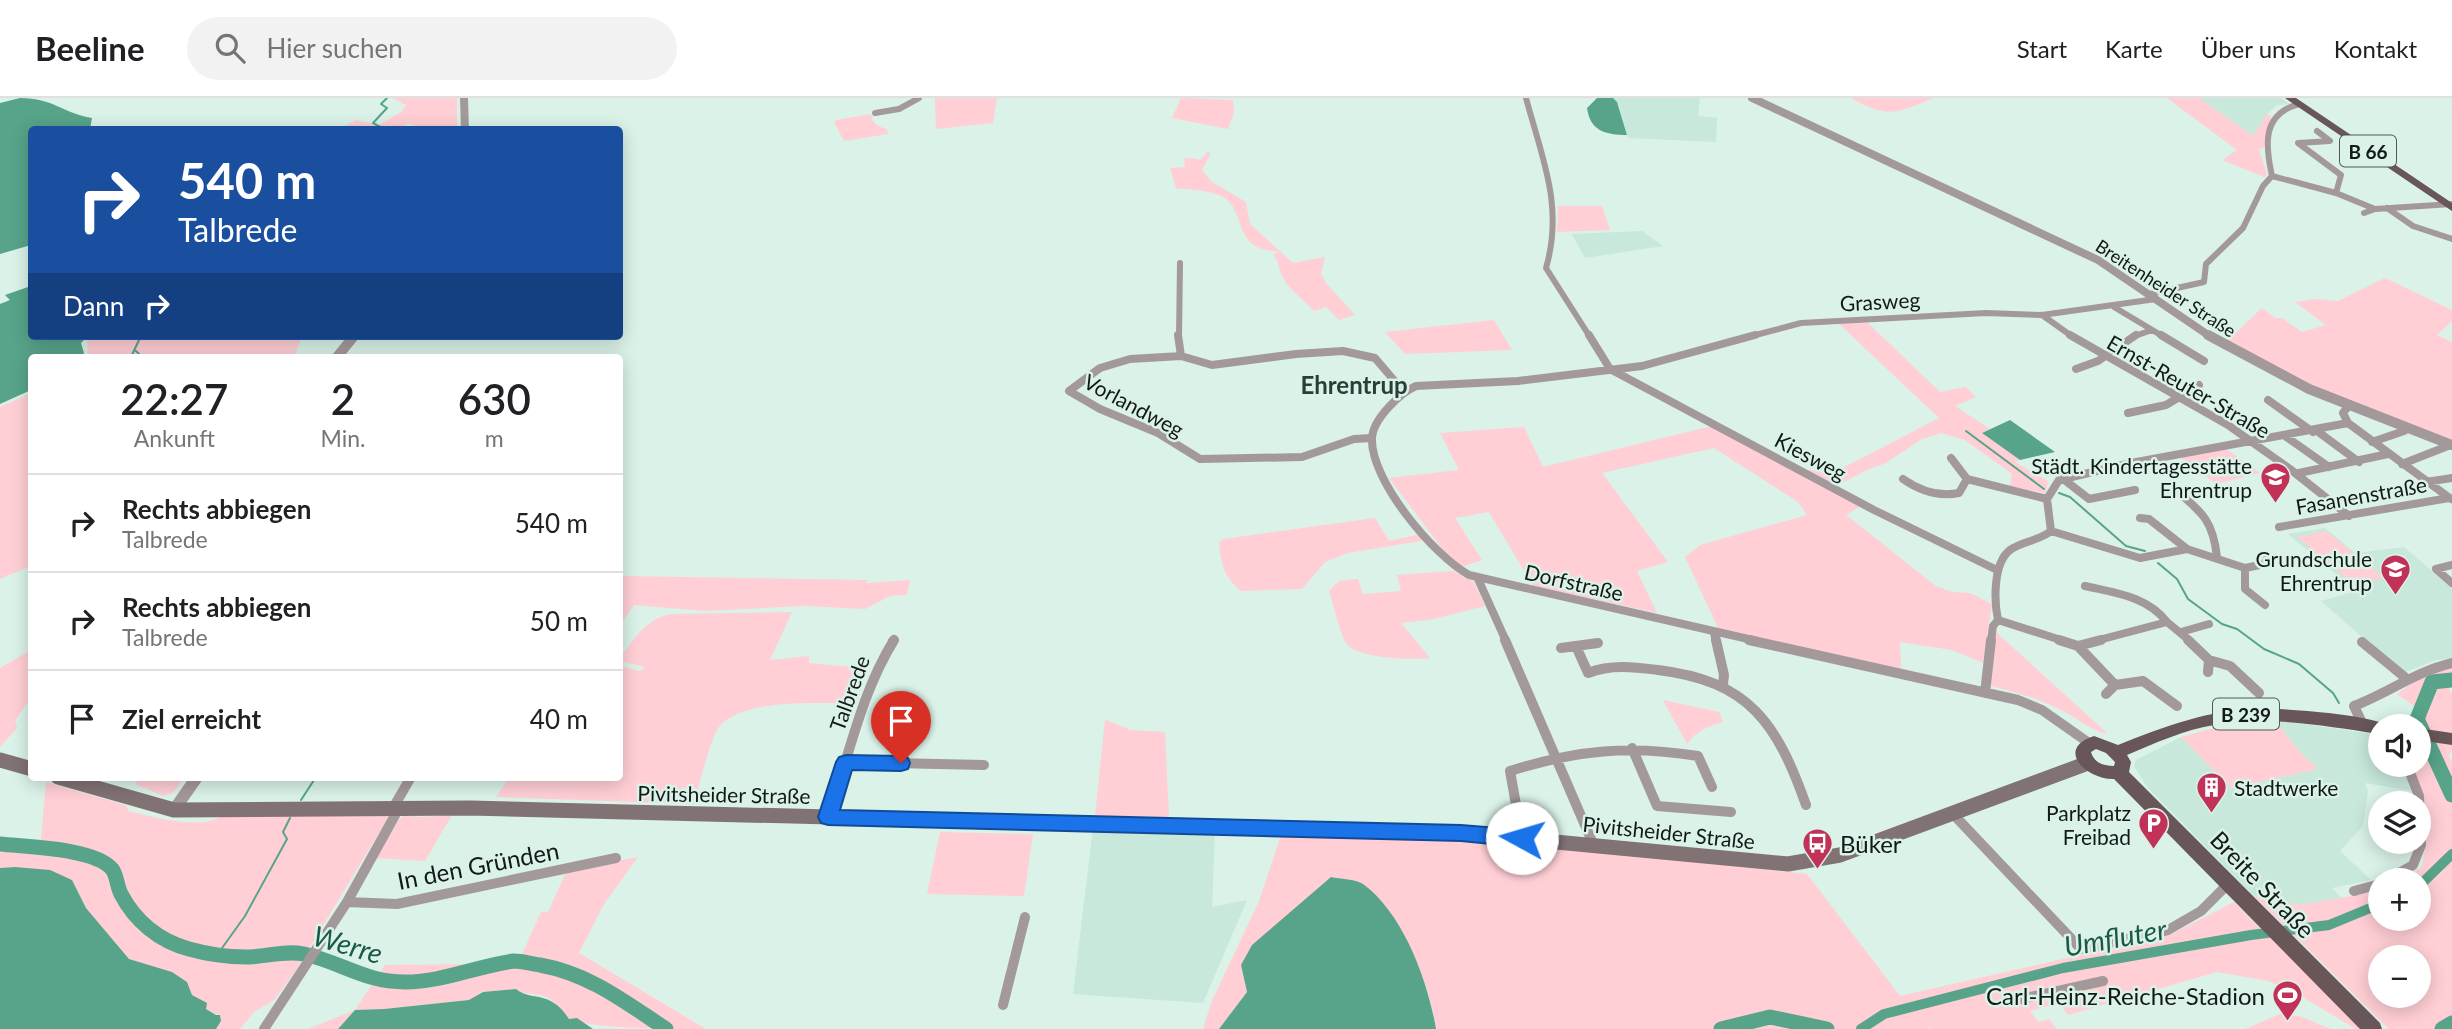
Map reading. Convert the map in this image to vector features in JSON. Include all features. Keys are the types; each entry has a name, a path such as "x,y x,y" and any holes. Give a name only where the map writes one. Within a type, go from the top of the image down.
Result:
{"main road":[{"name":"B 66","path":"2295,101 2450,206"},
{"name":"B 239","path":"2117,752 2189,724 2250,714 2278,714 2368,726"},
{"path":"2431,736 2449,738"},
{"path":"2089,743 2106,745 2117,752 2123,762 2122,770 2103,772 2088,763 2082,749 2089,743"},
{"path":"0,760 28,768"},
{"name":"Pivitsheider Straße","path":"72,781 174,810 396,808 1461,833 1749,862 1796,864 1840,855 2088,763"},
{"name":"Breite Straße","path":"2118,772 2373,1029"}],"street":[{"path":"464,98 465,126"},
{"path":"875,113 900,109 919,98"},
{"path":"1372,438 1377,424 1404,392 1416,386 1518,381 1610,369 1546,268 1553,244 1554,200 1526,98"},
{"name":"Breitenheider Straße","path":"1752,98 2076,249 2122,274 2185,321 2238,354 2348,405 2450,446"},
{"path":"2295,101 2276,113 2266,149 2272,176 2315,190 2336,193 2375,209"},
{"path":"2317,131 2330,141 2298,143 2341,175 2336,193"},
{"name":"Grasweg","path":"1610,369 1642,366 1801,323 1986,313 2042,315 2115,307 2204,282 2206,264 2243,228 2263,186 2272,176"},
{"path":"2364,213 2387,208 2450,206"},
{"path":"2387,208 2413,226 2452,239"},
{"path":"1180,263 1182,284 1177,322 1181,356"},
{"path":"2115,307 2204,361"},
{"name":"Ernst-Reuter-Straße","path":"2042,315 2101,357 2183,398 2252,440 2299,474 2349,516"},
{"path":"2076,369 2098,361 2132,337 2152,330"},
{"path":"339,354 351,340"},
{"name":"Vorlandweg","path":"1372,438 1354,439 1302,457 1200,459 1160,435 1069,391 1100,368 1130,359 1181,356 1212,365 1321,352 1357,352 1372,356 1381,363 1404,392"},
{"name":"Kiesweg","path":"1610,369 1874,510 1997,570"},
{"path":"2129,413 2139,413 2183,398 2199,386"},
{"path":"2268,400 2359,461"},
{"path":"2348,405 2343,413 2348,423 2450,499"},
{"path":"2047,499 2051,497 2053,484 2062,478 2175,454 2348,423"},
{"path":"2372,442 2403,431"},
{"path":"2286,436 2329,467"},
{"name":"Dorfstraße","path":"1372,438 1384,480 1402,505 1445,558 1462,572 1478,579 2018,700 2042,710 2089,743"},
{"path":"2402,464 2450,446"},
{"path":"2299,474 2388,454"},
{"path":"1951,458 1967,479 1988,488 2047,499"},
{"path":"2062,478 2089,499 2135,490"},
{"path":"2426,482 2452,478"},
{"path":"1903,479 1919,489 1948,496 1959,493 1967,479"},
{"path":"2178,492 2208,518 2215,529 2217,556"},
{"path":"2047,499 2051,531"},
{"name":"Fasanenstraße","path":"2279,527 2450,499"},
{"path":"2140,518 2149,519 2187,549"},
{"path":"1985,693 1983,687 1993,626 1998,620 1997,570 2011,550 2039,541 2051,531"},
{"path":"2051,531 2140,558 2187,549 2217,556 2245,568 2264,564 2268,556"},
{"path":"2452,565 2436,569 2452,583"},
{"path":"2245,568 2245,589 2264,605"},
{"path":"1478,579 1594,846"},
{"path":"2085,586 2150,605 2209,660 2230,666 2259,693"},
{"path":"1998,620 2078,646 2115,685"},
{"path":"2078,646 2167,622"},
{"path":"2181,632 2209,624"},
{"path":"1714,633 1724,675 1723,684"},
{"name":"Talbrede","path":"828,817 869,684 880,659 894,639"},
{"path":"1561,648 1598,642"},
{"path":"2361,642 2407,679"},
{"path":"1576,646 1588,673 1599,668 1665,669 1723,684 1759,710 1798,780 1806,805"},
{"path":"2208,672 2209,660"},
{"path":"2363,725 2354,706 2384,695 2433,666 2452,663"},
{"path":"2106,694 2115,685 2143,681 2177,706"},
{"path":"1522,838 1510,771 1556,756 1609,748 1658,749 1699,755 1712,787"},
{"path":"1632,748 1657,806 1731,812"},
{"name":"Talbrede","path":"846,762 985,765"},
{"path":"2408,868 2413,865 2421,845 2419,796 2412,777"},
{"path":"174,810 194,781"},
{"path":"264,1029 347,902 409,781"},
{"path":"1953,814 2071,941 2081,948 2168,930 2201,911 2229,883"},
{"name":"In den Gründen","path":"347,902 397,904 616,858"},
{"path":"2354,891 2368,887"},
{"path":"1003,1005 1025,917"},
{"path":"2016,1000 2104,981"}],"shaded area":[{"path":"20,98 41,100 92,118 91,126 28,126 28,246 0,254 0,103"},
{"path":"393,98 457,98 457,126 345,126 356,120 379,125 401,112 406,105"},
{"path":"935,98 997,98 993,123 936,129"},
{"path":"1181,98 1233,100 1234,112 1228,129 1172,118"},
{"path":"1597,98 1613,98 1617,102 1627,135 1606,133 1595,127 1587,108"},
{"path":"1613,98 1700,98 1698,116 1717,118 1716,142 1628,138 1619,106"},
{"path":"1851,98 1934,98 1894,112 1875,109"},
{"path":"2167,98 2199,98 2253,136 2267,114 2271,116 2264,148 2259,149 2267,174 2264,177 2222,160 2237,150"},
{"path":"2199,98 2281,98 2290,104 2277,105 2267,114 2254,137"},
{"path":"871,114 874,123 887,129 888,134 844,141 834,122 836,120"},
{"path":"1207,152 1211,153 1202,170 1212,182 1246,202 1250,224 1293,263 1325,257 1321,274 1355,315 1339,320 1326,307 1314,311 1282,276 1273,254 1279,252 1259,248 1251,243 1234,209 1225,198 1208,192 1176,188 1170,168 1185,167 1184,159 1200,160"},
{"path":"1558,206 1602,206 1610,230 1557,232"},
{"path":"1642,231 1663,246 1585,258 1572,234"},
{"path":"2385,278 2452,310 2452,321 2437,335 2452,342 2452,443 2323,392 2224,344 2262,308 2302,332 2326,325 2295,302 2316,299 2338,301"},
{"path":"28,287 28,340 84,340 81,343 84,353 28,354 28,391 0,404 0,304 10,300 5,295"},
{"path":"1494,320 1512,350 1405,354 1385,332"},
{"path":"1837,322 1867,322 1940,392 1966,387 1976,397 1955,406 1990,429 1982,433 2020,460 2015,462 2048,481 2046,493 2010,487 2012,474 1965,440 1941,433 1922,439 1886,463 1834,487 1798,468 1822,472 1837,471 1939,418"},
{"path":"300,340 295,354 87,354 87,341"},
{"path":"28,394 28,567 0,579 0,407"},
{"path":"2010,420 2055,452 2020,460 1982,433"},
{"path":"1712,426 1861,506 1846,515 1936,586 1952,592 1970,593 1992,604 1983,663 1952,650 1900,642 1901,671 1719,630 1685,557 1700,545 1807,515 1798,502 1714,448 1602,473 1668,562 1637,571 1657,613 1533,586 1489,512 1455,518 1482,560 1462,567 1447,555 1389,478 1459,470 1440,433 1524,427 1543,467"},
{"path":"2225,448 2260,473 2216,484 2180,457"},
{"path":"1375,518 1389,541 1421,534 1426,540 1348,553 1325,562 1302,589 1241,591 1231,581 1222,563 1219,542 1224,539"},
{"name":"Grundschule Ehrentrup","path":"2325,528 2355,553 2404,547 2452,588 2452,659 2436,660 2403,673 2321,601 2356,591 2288,534"},
{"path":"2326,531 2384,578 2354,585 2297,537"},
{"path":"1453,571 1474,582 1485,606 1434,619 1401,623 1430,658 1373,655 1352,648 1346,643 1329,591 1339,581 1358,579 1363,594 1401,591 1397,575"},
{"path":"623,576 867,580 866,583 910,580 907,595 890,596 865,609 804,606 704,611 634,605 623,621"},
{"path":"792,612 770,660 809,656 809,663 862,668 854,704 782,704 745,711 730,718 719,727 708,752 694,804 496,797 506,781 623,781 623,667 640,671 645,667 623,662 623,654 641,631 654,620 671,614"},
{"path":"1996,632 2108,734 2091,728 2045,702 1988,685"},
{"path":"28,652 28,702 15,721 17,728 0,747 0,668"},
{"path":"2452,669 2452,685 2448,687 2452,694 2452,749 2449,756 2452,763 2452,1029 2389,1029 2254,896 2300,905 2368,893 2368,931 2431,931 2431,868 2421,868 2424,854 2431,854 2431,791 2421,791 2416,777 2431,777 2431,714 2420,714 2421,711 2397,694 2429,671"},
{"path":"1663,700 1719,712 1723,722 1702,730 1687,744"},
{"path":"1105,719 1130,730 1165,732 1169,817 1095,816"},
{"path":"2275,720 2368,733 2368,777 2407,777 2414,791 2365,783 2368,791 2363,826 2340,851 2368,877 2368,881 2332,888 2342,899 2300,905 2254,896 2147,787 2134,766 2136,760 2181,737 2231,788 2318,769 2297,749"},
{"path":"2275,720 2297,749 2318,769 2231,788 2181,737 2232,723"},
{"path":"137,781 181,781 174,792 163,796 135,784"},
{"path":"46,782 125,805 129,811 176,821 212,821 220,817 386,815 388,818 296,970 274,1000 254,1012 240,1029 216,1029 221,1015 211,1013 192,995 149,967 129,959 86,908 72,880 15,867 0,868 0,839 35,842 41,839"},
{"path":"404,815 452,815 425,861 375,858 398,821"},
{"path":"1093,828 1215,830 1212,907 1247,900 1203,1003 1073,994"},
{"path":"940,832 1033,834 1024,896 927,894"},
{"path":"1281,835 1522,842 1807,874 1900,996 2172,934 2234,902 2362,1029 2356,1029 2294,992 2268,981 2217,972 2068,1015 2059,1003 2030,1011 2038,1022 2049,1019 2057,1029 1932,1029 1928,1025 1930,1029 1436,1029 1426,987 1411,950 1401,932 1361,883 1241,965 1247,992 1219,1029 1203,1029 1211,1003 1259,901"},
{"path":"638,857 604,904 579,953 706,1029 635,1028 581,1022 570,1019 546,997 515,989 482,992 470,1000 355,1010 385,965 468,964 522,954 541,912 548,912 567,870"},
{"path":"0,868 50,870 72,880 86,908 129,959 172,972 187,982 192,995 207,1003 206,1009 220,1015 221,1021 216,1029 0,1029"},
{"path":"1331,877 1363,884 1391,913 1420,970 1436,1029 1219,1029 1247,992 1241,965 1252,945"},
{"path":"516,989 555,1003 569,1019 577,1018 593,1029 338,1029 355,1010 469,1000 483,992"},
{"path":"355,1010 338,1029 308,1029"},
{"name":"Carl-Heinz-Reiche-Stadion","path":"2282,1013 2302,1017 2331,1029 2245,1029"}],"waterway":[{"path":"379,126 373,123 387,108 381,104 387,98"},
{"path":"132,354 139,340"},
{"path":"136,351 139,354"},
{"path":"1966,431 2044,489"},
{"path":"2059,493 2070,497 2126,546 2145,551"},
{"path":"2158,563 2177,579 2188,599 2222,624 2237,629 2264,649 2299,664 2333,693 2339,703"},
{"name":"Werre","path":"2452,680 2432,682 2417,719 2452,795"},
{"path":"301,800 313,781"},
{"path":"217,955 245,916 287,839 283,832 290,818"},
{"name":"Werre","path":"0,844 59,850 103,862 114,872 121,894 133,913 158,935 189,949 239,957 304,954 377,979 405,982 433,979 514,961 524,962 558,969 591,982 666,1029"},
{"name":"Umfluter","path":"2431,874 2452,854"},
{"name":"Umfluter","path":"1861,1029 1884,1014 2063,968 2251,935 2329,925 2368,909"},
{"name":"Werre","path":"1721,1029 1770,1017 1827,1029"},
{"name":"Werre","path":"2442,1029 2452,1023"}],"place":[{"name":"Städt. Kindertagesstätte Ehrentrup","path":"2275,504"},
{"name":"Grundschule Ehrentrup","path":"2395,597"},
{"name":"Stadtwerke","path":"2211,814"},
{"name":"Parkplatz Freibad","path":"2154,851"},
{"name":"Büker","path":"1817,870"},
{"name":"Carl-Heinz-Reiche-Stadion","path":"2288,1022"}],"district":[{"name":"Ehrentrup","path":"1354,384"}],"route":[{"path":"901,763 846,762 828,817 1461,833 1522,838"}]}
